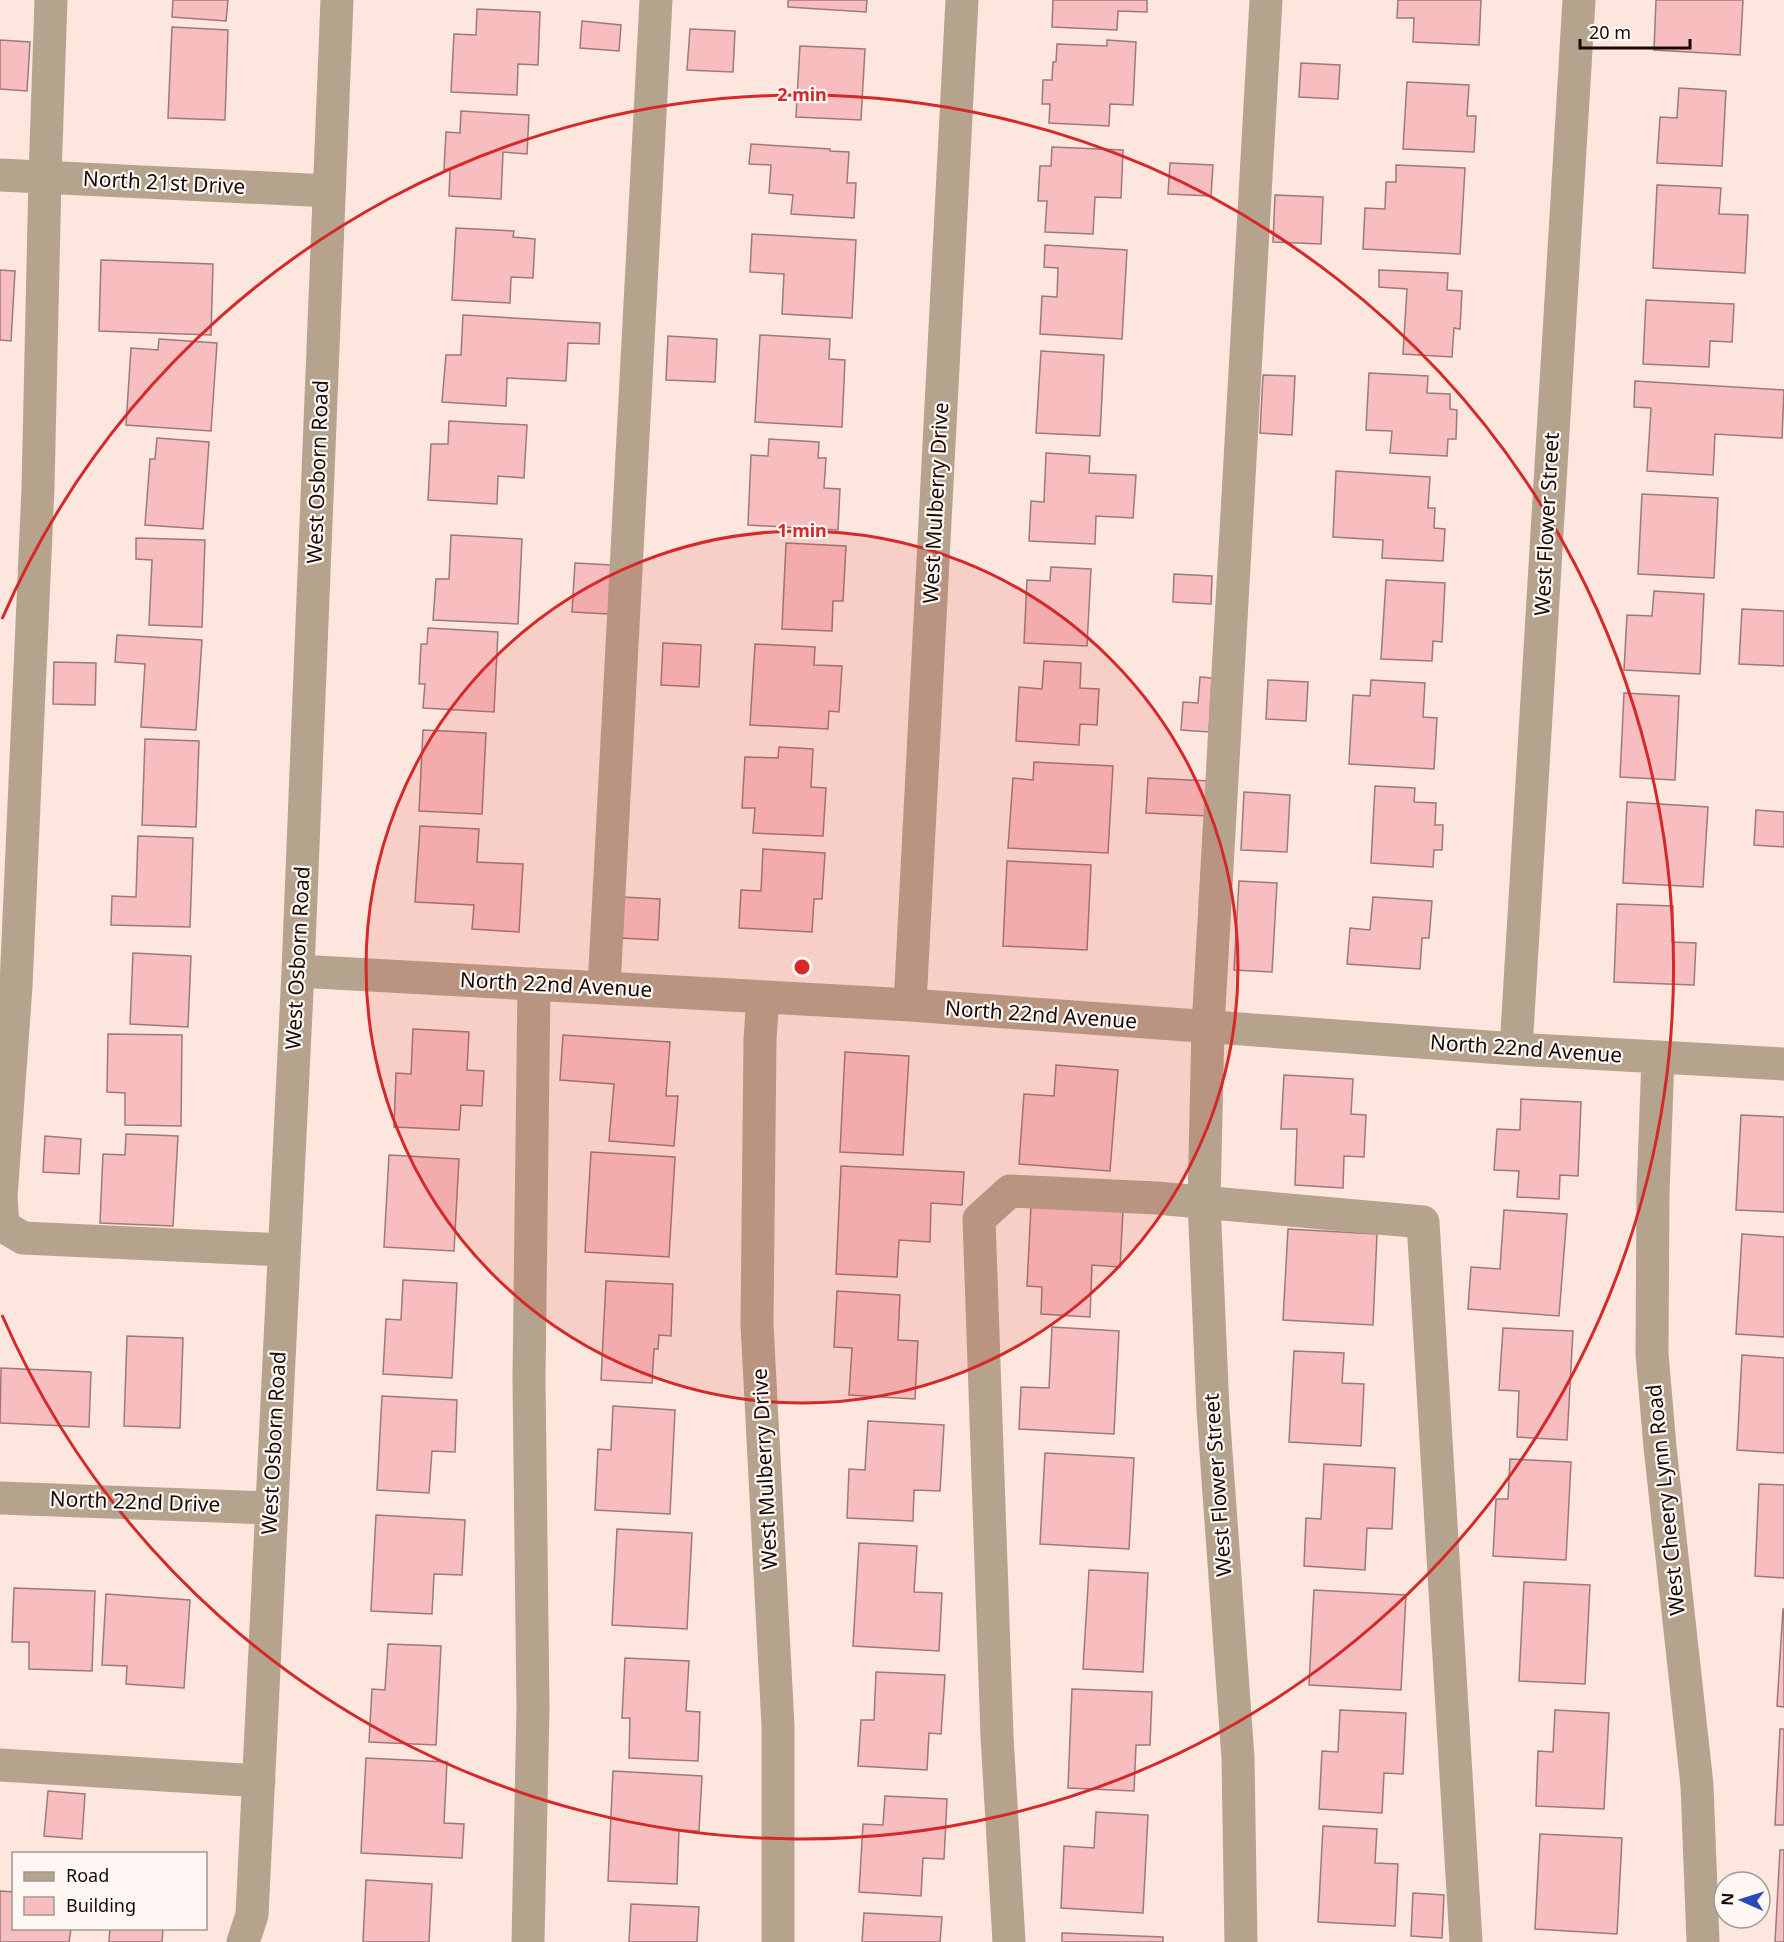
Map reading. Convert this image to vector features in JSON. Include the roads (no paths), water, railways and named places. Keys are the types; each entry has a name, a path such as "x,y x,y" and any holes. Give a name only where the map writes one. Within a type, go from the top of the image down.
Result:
{"street":[{"path":"51,0 39,488 16,986 1,1197 3,1226 23,1238 284,1250"},
{"name":"West Osborn Road","path":"253,1933 271,1508 298,970 337,0"},
{"path":"604,988 656,0"},
{"name":"West Mulberry Drive","path":"910,1005 962,0"},
{"name":"West Flower Street","path":"1241,1942 1238,1758 1213,1410 1203,1202 1208,1027 1266,0"},
{"name":"West Flower Street","path":"1516,1048 1579,0"},
{"name":"North 21st Drive","path":"0,175 329,191"},
{"name":"North 22nd Avenue","path":"298,970 910,1005 1516,1048 1784,1064"},
{"path":"528,1942 533,1709 529,1379 534,984"},
{"name":"West Mulberry Drive","path":"763,997 760,1039 757,1324 778,1726 778,1942"},
{"name":"West Cheery Lynn Road","path":"1658,1057 1653,1193 1652,1354 1697,1785 1703,1942"},
{"path":"1009,1942 997,1736 979,1219 1010,1191 1203,1202 1423,1222 1466,1942"},
{"name":"North 22nd Drive","path":"0,1498 271,1508"},
{"path":"0,1765 259,1781"}]}
